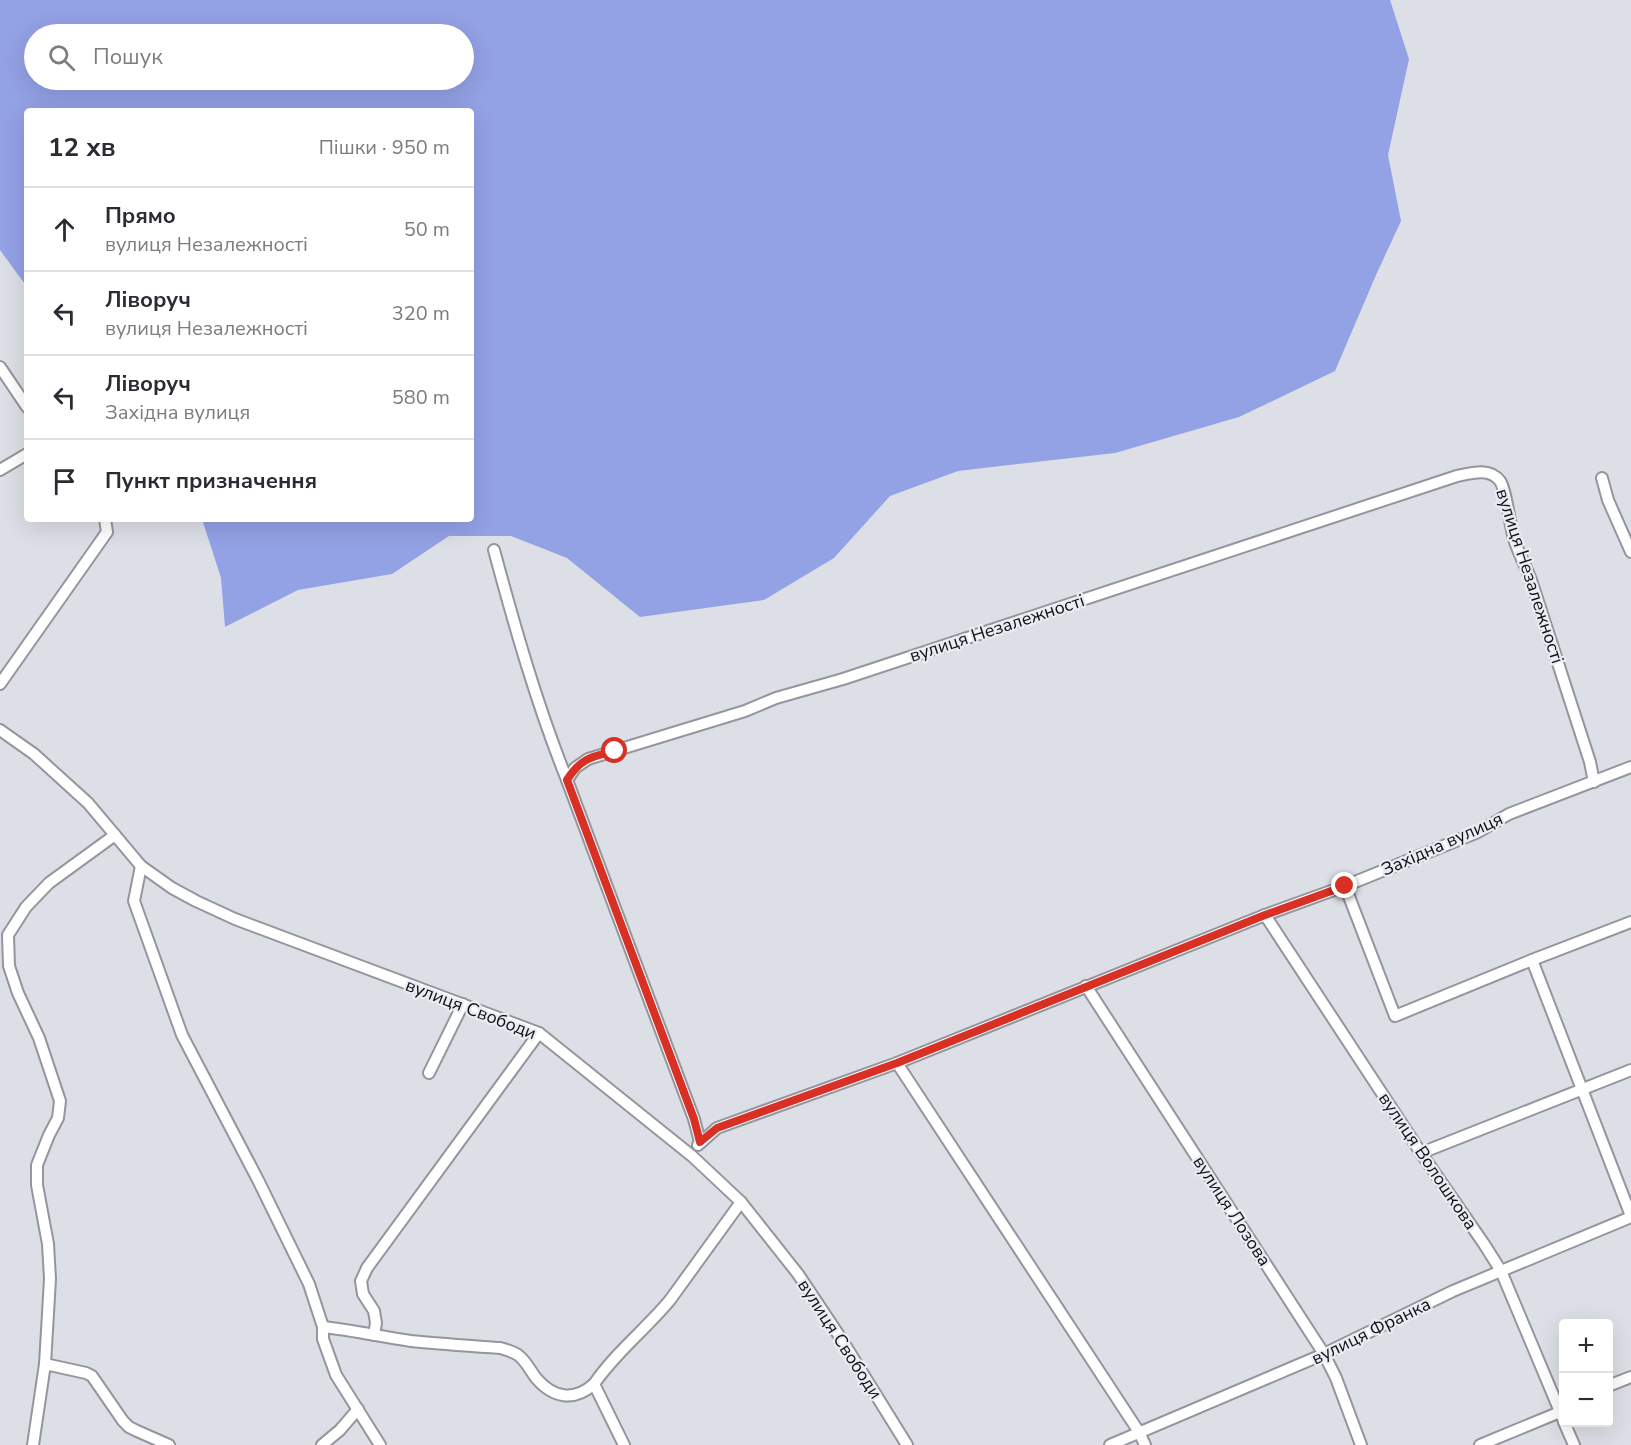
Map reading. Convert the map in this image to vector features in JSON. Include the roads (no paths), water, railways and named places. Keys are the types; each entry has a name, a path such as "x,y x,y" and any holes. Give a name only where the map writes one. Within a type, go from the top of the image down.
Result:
{"street":[{"path":"0,367 24,402"},
{"path":"0,470 24,456"},
{"name":"вулиця Незалежності","path":"567,780 574,768 588,759 745,711 776,698 843,679 1448,479 1479,471 1487,472 1501,482 1515,542 1532,584 1590,762 1594,782"},
{"path":"1602,478 1608,500 1631,552"},
{"path":"0,684 107,532 105,522"},
{"path":"494,550 550,737 694,1119 700,1142"},
{"name":"вулиця Свободи","path":"0,730 33,754 88,803 141,866 172,888 235,919 539,1033 692,1156 741,1202 798,1274 907,1445"},
{"name":"Західна вулиця","path":"692,1156 700,1142 717,1128 897,1063 1265,915 1345,886 1478,832 1509,814 1631,767"},
{"path":"33,1445 45,1364 50,1279 48,1244 37,1185 37,1165 58,1118 60,1101 39,1038 18,993 9,966 8,935 26,907 49,883 115,835"},
{"path":"141,866 134,901 182,1035 258,1180 309,1284 323,1327 323,1339 336,1375 380,1445"},
{"path":"1345,886 1395,1016 1631,922"},
{"name":"вулиця Волошкова","path":"1265,915 1501,1271 1559,1408"},
{"path":"1532,960 1631,1216"},
{"name":"вулиця Лозова","path":"1086,986 1324,1354 1336,1378 1361,1445"},
{"path":"429,1073 463,1004"},
{"path":"374,1335 375,1311 363,1294 362,1281 367,1268 539,1033"},
{"path":"897,1063 1139,1432 1145,1445"},
{"path":"1421,1153 1631,1070"},
{"path":"323,1327 447,1344 500,1348 511,1351 524,1361 530,1371 545,1386 565,1396 576,1396 588,1390 621,1349 659,1314 741,1202"},
{"name":"вулиця Франка","path":"1110,1445 1324,1354 1453,1291 1631,1216"},
{"path":"45,1364 92,1376 129,1427 169,1445"},
{"path":"1613,1384 1631,1377"},
{"path":"594,1384 624,1445"},
{"path":"322,1445 340,1430 358,1409"},
{"path":"1480,1445 1559,1414"},
{"name":"вулиця Волошкова","path":"1567,1427 1574,1445"}]}
